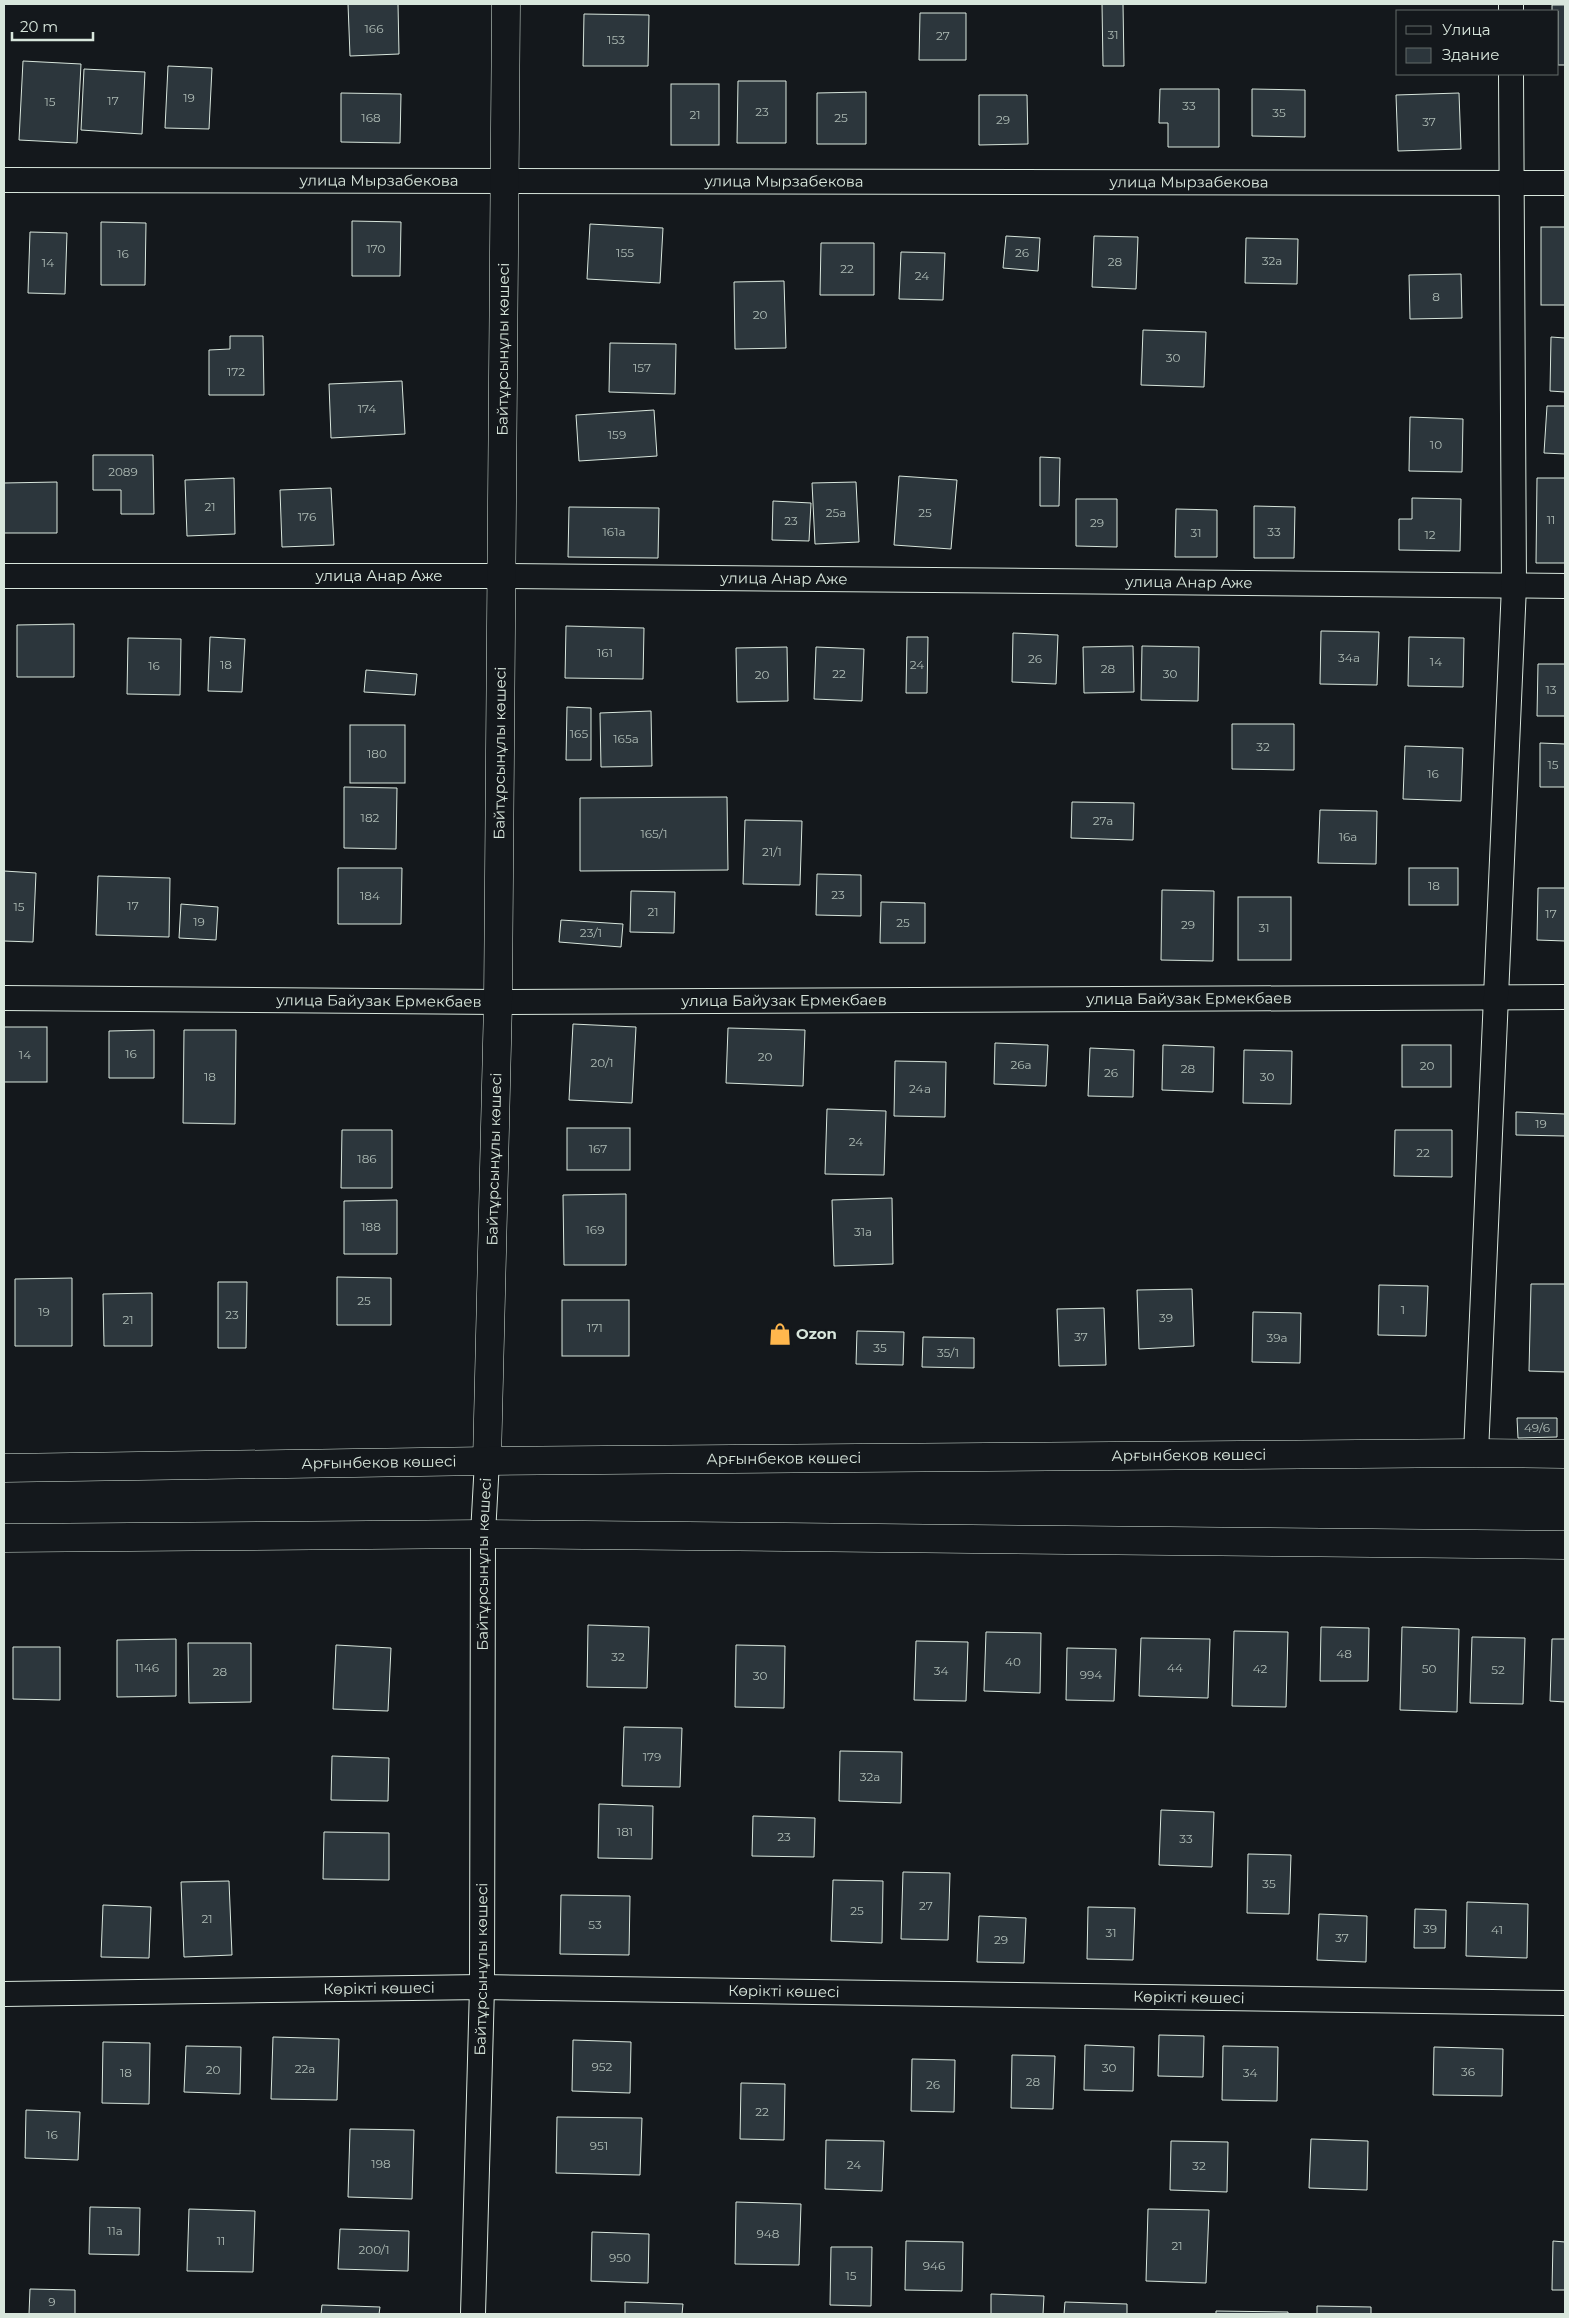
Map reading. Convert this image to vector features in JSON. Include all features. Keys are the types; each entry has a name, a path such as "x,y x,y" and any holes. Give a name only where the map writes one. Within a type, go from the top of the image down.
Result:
{"main road":[{"name":"Байтұрсынұлы көшесі","path":"487,1461 498,1002 506,4"},
{"name":"Арғынбеков көшесі","path":"4,1468 487,1461 1476,1453 1565,1454"},
{"path":"4,1538 483,1534 1565,1545"}],"street":[{"path":"1476,1453 1514,586 1512,75"},
{"name":"улица Мырзабекова","path":"4,180 1565,183"},
{"name":"улица Анар Аже","path":"4,576 502,576 1565,586"},
{"name":"улица Байузак Ермекбаев","path":"4,998 498,1002 1565,997"},
{"name":"Байтұрсынұлы көшесі","path":"473,2314 482,1987 483,1534 487,1461"},
{"name":"Көрікті көшесі","path":"4,1994 482,1987 1565,2003"}],"building":[{"path":"348,4 398,4 399,54 350,56"},
{"path":"1102,4 1123,4 1124,66 1103,66"},
{"path":"1552,5 1565,5 1565,65 1559,65 1559,10 1552,10"},
{"path":"920,13 966,13 966,60 919,60"},
{"path":"584,14 649,15 648,66 583,66"},
{"path":"23,61 81,64 77,143 19,140"},
{"path":"168,66 212,68 209,129 165,128"},
{"path":"84,69 145,72 142,134 81,130"},
{"path":"738,81 786,81 786,143 737,143"},
{"path":"671,84 719,84 719,145 671,145"},
{"path":"1160,89 1219,89 1219,147 1168,147 1168,123 1159,123"},
{"path":"1252,89 1305,90 1305,137 1252,136"},
{"path":"866,92 866,144 817,144 817,93"},
{"path":"341,93 401,94 400,143 341,142"},
{"path":"1459,93 1461,149 1398,151 1396,95"},
{"path":"979,95 1027,95 1028,144 979,145"},
{"path":"352,221 401,222 400,276 352,276"},
{"path":"101,222 146,223 145,285 101,285"},
{"path":"590,224 663,228 660,283 587,279"},
{"path":"1541,227 1565,227 1565,305 1541,305"},
{"path":"30,232 67,233 65,294 28,293"},
{"path":"1006,236 1040,238 1038,271 1003,268"},
{"path":"1094,236 1138,237 1136,289 1092,287"},
{"path":"1246,238 1298,239 1297,284 1245,283"},
{"path":"821,243 874,243 874,295 820,295"},
{"path":"901,252 945,253 943,300 899,299"},
{"path":"1461,274 1462,318 1410,319 1409,275"},
{"path":"784,281 786,348 735,349 734,282"},
{"path":"1143,330 1206,332 1204,387 1141,385"},
{"path":"230,336 263,336 264,395 209,395 209,350 230,349"},
{"path":"1551,337 1565,338 1565,392 1550,391"},
{"path":"610,343 676,344 675,394 609,392"},
{"path":"402,381 405,434 331,438 329,384"},
{"path":"1547,406 1565,406 1565,454 1544,453"},
{"path":"654,410 657,456 579,461 576,415"},
{"path":"1410,417 1463,419 1462,472 1409,471"},
{"path":"93,455 153,455 154,514 121,514 121,490 93,490"},
{"path":"1040,457 1060,458 1059,506 1040,506"},
{"path":"899,476 957,480 951,549 894,545"},
{"path":"234,478 235,534 187,536 185,480"},
{"path":"1537,478 1565,478 1565,563 1536,563"},
{"path":"57,482 57,533 4,533 4,483"},
{"path":"856,482 859,542 815,544 812,483"},
{"path":"331,488 334,545 282,547 280,490"},
{"path":"1412,498 1461,499 1460,551 1399,550 1399,519 1412,519"},
{"path":"1076,499 1117,499 1117,547 1076,546"},
{"path":"773,501 811,503 809,541 772,540"},
{"path":"1254,506 1295,507 1294,558 1254,558"},
{"path":"569,507 659,508 658,558 568,557"},
{"path":"1176,509 1217,510 1217,557 1175,557"},
{"path":"74,624 74,677 17,677 17,625"},
{"path":"566,626 644,628 643,679 565,678"},
{"path":"1321,631 1379,632 1377,685 1320,684"},
{"path":"1013,633 1058,635 1056,684 1012,682"},
{"path":"210,637 245,639 242,692 208,691"},
{"path":"907,637 928,637 927,693 906,693"},
{"path":"1409,637 1464,638 1463,687 1408,686"},
{"path":"128,638 181,639 180,695 127,694"},
{"path":"1133,646 1134,692 1084,693 1083,647"},
{"path":"1142,646 1199,647 1198,701 1141,700"},
{"path":"787,647 788,701 737,702 736,648"},
{"path":"816,647 864,649 862,701 814,699"},
{"path":"1538,664 1565,664 1565,716 1537,716"},
{"path":"366,670 417,674 415,695 364,692"},
{"path":"567,707 591,708 591,760 566,760"},
{"path":"651,711 652,766 601,767 600,713"},
{"path":"1232,724 1294,724 1294,770 1232,769"},
{"path":"350,725 405,725 405,783 350,783"},
{"path":"1540,743 1565,744 1565,787 1540,787"},
{"path":"1405,746 1463,748 1461,801 1403,799"},
{"path":"344,787 397,788 396,849 344,848"},
{"path":"727,797 728,870 580,871 580,798"},
{"path":"1072,802 1134,803 1133,840 1071,838"},
{"path":"1320,810 1377,811 1376,864 1318,863"},
{"path":"745,820 802,821 800,885 743,884"},
{"path":"338,868 402,868 401,924 338,924"},
{"path":"1409,868 1458,868 1458,905 1409,905"},
{"path":"4,871 36,873 33,942 4,941"},
{"path":"817,874 861,875 861,916 816,915"},
{"path":"98,876 170,878 169,937 96,935"},
{"path":"1538,888 1565,888 1565,941 1537,940"},
{"path":"1162,890 1214,891 1213,961 1161,960"},
{"path":"631,891 675,892 674,933 630,932"},
{"path":"1238,897 1291,897 1291,960 1238,960"},
{"path":"881,902 925,903 925,943 880,943"},
{"path":"181,904 218,907 216,940 179,938"},
{"path":"561,920 623,924 621,947 559,942"},
{"path":"573,1024 636,1027 632,1103 569,1100"},
{"path":"4,1027 47,1027 47,1082 4,1082"},
{"path":"728,1028 805,1030 803,1086 726,1083"},
{"path":"154,1030 154,1078 109,1078 109,1031"},
{"path":"184,1030 236,1030 235,1124 183,1123"},
{"path":"995,1043 1048,1045 1046,1086 994,1084"},
{"path":"1163,1045 1214,1047 1213,1092 1162,1090"},
{"path":"1402,1045 1451,1045 1451,1087 1402,1087"},
{"path":"1090,1048 1134,1050 1133,1097 1088,1096"},
{"path":"1244,1050 1292,1051 1291,1104 1243,1103"},
{"path":"895,1061 946,1062 945,1117 894,1116"},
{"path":"827,1109 886,1111 884,1175 825,1174"},
{"path":"1516,1112 1565,1114 1565,1136 1516,1135"},
{"path":"567,1128 630,1128 630,1170 567,1170"},
{"path":"342,1130 392,1130 392,1188 341,1188"},
{"path":"1395,1130 1452,1130 1452,1177 1394,1176"},
{"path":"626,1194 626,1265 564,1265 563,1195"},
{"path":"892,1198 893,1264 834,1266 832,1200"},
{"path":"397,1200 397,1254 344,1254 344,1201"},
{"path":"337,1277 391,1278 391,1325 337,1325"},
{"path":"72,1278 72,1346 15,1346 15,1279"},
{"path":"218,1282 247,1282 246,1348 218,1348"},
{"path":"1531,1284 1565,1284 1565,1372 1529,1371"},
{"path":"1379,1285 1428,1286 1426,1336 1378,1335"},
{"path":"1192,1289 1194,1346 1139,1349 1137,1290"},
{"path":"152,1293 152,1346 104,1346 103,1294"},
{"path":"562,1300 629,1300 629,1356 562,1356"},
{"path":"1104,1308 1106,1365 1059,1366 1057,1309"},
{"path":"1253,1312 1301,1313 1300,1363 1252,1362"},
{"path":"857,1331 904,1332 903,1365 856,1364"},
{"path":"923,1337 974,1338 974,1368 922,1367"},
{"path":"1517,1418 1557,1418 1557,1437 1518,1438"},
{"path":"588,1625 649,1627 647,1688 587,1687"},
{"path":"1321,1627 1369,1628 1368,1681 1320,1681"},
{"path":"1402,1627 1459,1629 1457,1712 1400,1710"},
{"path":"1234,1631 1288,1632 1286,1707 1232,1706"},
{"path":"986,1632 1041,1633 1040,1693 984,1691"},
{"path":"1472,1637 1525,1638 1523,1704 1470,1703"},
{"path":"1141,1638 1210,1639 1208,1698 1139,1696"},
{"path":"176,1639 176,1696 117,1697 117,1640"},
{"path":"1552,1639 1565,1639 1565,1702 1550,1701"},
{"path":"916,1641 968,1642 966,1701 914,1700"},
{"path":"188,1643 251,1643 251,1702 189,1703"},
{"path":"336,1645 391,1648 388,1711 333,1709"},
{"path":"736,1645 785,1646 784,1708 735,1707"},
{"path":"13,1647 60,1647 60,1700 13,1699"},
{"path":"1067,1648 1116,1649 1114,1701 1066,1700"},
{"path":"624,1727 682,1728 680,1787 622,1786"},
{"path":"840,1751 902,1752 901,1803 839,1801"},
{"path":"332,1756 389,1758 388,1801 331,1800"},
{"path":"599,1804 653,1806 652,1859 598,1858"},
{"path":"1161,1810 1214,1812 1212,1867 1159,1865"},
{"path":"753,1816 815,1818 814,1857 752,1856"},
{"path":"324,1832 389,1833 389,1880 323,1879"},
{"path":"1248,1854 1291,1855 1289,1914 1247,1913"},
{"path":"903,1872 950,1873 948,1940 901,1939"},
{"path":"833,1880 883,1881 882,1943 831,1941"},
{"path":"229,1881 232,1955 184,1957 181,1882"},
{"path":"561,1895 630,1896 629,1955 560,1954"},
{"path":"1467,1902 1528,1904 1527,1958 1466,1956"},
{"path":"103,1905 151,1907 149,1958 101,1957"},
{"path":"1088,1907 1135,1908 1133,1960 1087,1959"},
{"path":"1415,1909 1446,1910 1445,1948 1414,1948"},
{"path":"1319,1914 1367,1916 1366,1962 1317,1960"},
{"path":"979,1916 1026,1918 1024,1963 977,1962"},
{"path":"1159,2035 1204,2036 1203,2077 1158,2076"},
{"path":"273,2037 339,2039 337,2100 271,2099"},
{"path":"573,2040 631,2042 630,2093 572,2091"},
{"path":"103,2042 150,2043 149,2104 102,2103"},
{"path":"1085,2045 1134,2047 1133,2091 1084,2090"},
{"path":"186,2046 241,2047 240,2094 184,2092"},
{"path":"1223,2046 1278,2047 1277,2101 1222,2100"},
{"path":"1434,2047 1503,2049 1502,2096 1433,2095"},
{"path":"1012,2055 1055,2056 1053,2109 1011,2108"},
{"path":"912,2059 955,2060 954,2112 911,2111"},
{"path":"741,2083 785,2084 784,2140 740,2139"},
{"path":"26,2110 80,2112 78,2160 25,2158"},
{"path":"557,2117 642,2118 640,2175 556,2173"},
{"path":"350,2129 414,2130 412,2199 348,2197"},
{"path":"1311,2139 1368,2141 1367,2190 1309,2188"},
{"path":"826,2140 884,2141 882,2191 825,2189"},
{"path":"1171,2141 1228,2142 1227,2192 1170,2190"},
{"path":"736,2202 801,2204 799,2265 735,2264"},
{"path":"90,2207 140,2208 139,2255 89,2254"},
{"path":"189,2209 255,2211 253,2272 187,2271"},
{"path":"1148,2209 1209,2210 1206,2283 1146,2281"},
{"path":"340,2229 409,2231 408,2271 338,2269"},
{"path":"592,2232 649,2234 648,2283 591,2281"},
{"path":"906,2241 963,2242 962,2291 905,2290"},
{"path":"1553,2241 1565,2242 1565,2290 1552,2290"},
{"path":"831,2247 872,2247 871,2306 830,2305"},
{"path":"30,2289 75,2290 75,2314 29,2314"},
{"path":"991,2294 1044,2296 1043,2314 991,2314"},
{"path":"625,2302 683,2304 682,2314 625,2314"},
{"path":"1065,2302 1127,2304 1127,2314 1064,2314"},
{"path":"322,2305 380,2307 379,2314 321,2314"},
{"path":"1317,2306 1371,2307 1371,2314 1317,2314"},
{"path":"1216,2311 1288,2312 1288,2314 1216,2314"}],"place":[{"name":"Ozon","path":"780,1334"}]}
